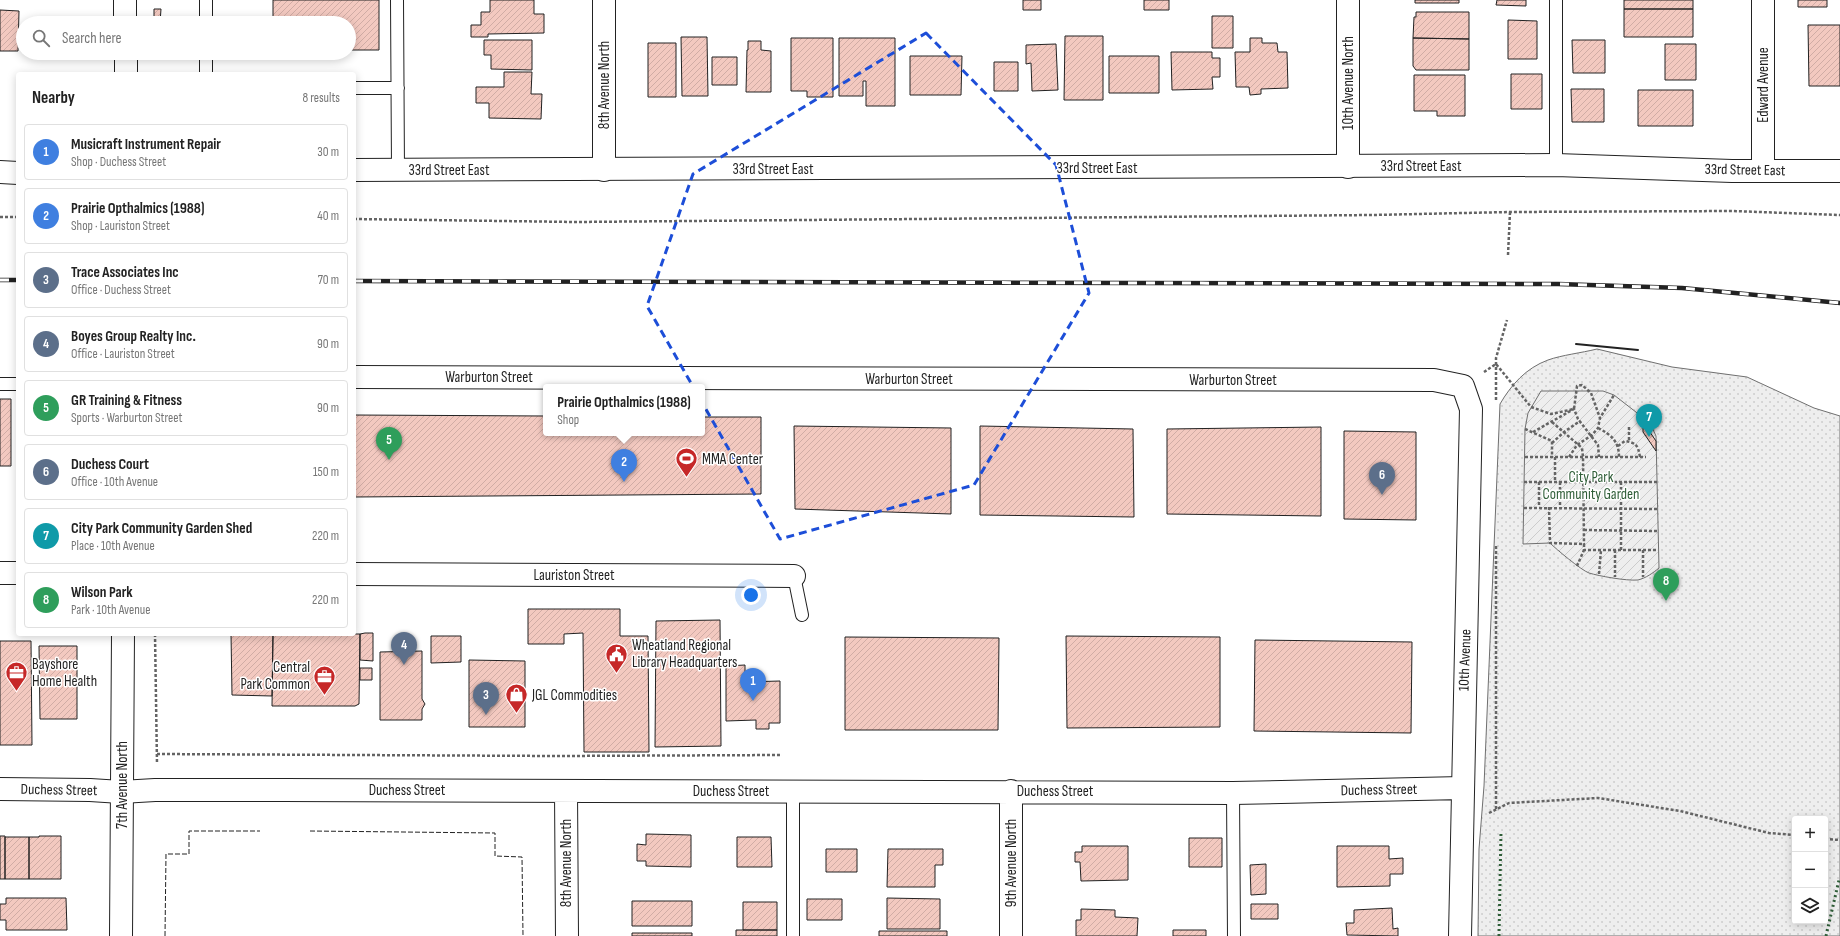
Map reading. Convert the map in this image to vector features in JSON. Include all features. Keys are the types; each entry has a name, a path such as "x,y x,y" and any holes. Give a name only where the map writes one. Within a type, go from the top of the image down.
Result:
{"street":[{"path":"125,0 125,16"},
{"name":"8th Avenue North","path":"604,0 604,170"},
{"name":"10th Avenue North","path":"1348,0 1348,166"},
{"name":"Edward Avenue","path":"1763,0 1763,171"},
{"path":"126,60 126,72"},
{"name":"33rd Street East","path":"356,170 1556,165 1763,171 1840,171"},
{"path":"0,172 16,173"},
{"name":"Warburton Street","path":"356,377 1434,380 1463,386"},
{"name":"10th Avenue","path":"1460,936 1461,825 1471,409 1463,386"},
{"path":"0,573 16,573"},
{"name":"Lauriston Street","path":"356,574 794,576"},
{"name":"7th Avenue North","path":"121,936 123,636"},
{"name":"Duchess Street","path":"0,789 90,790 121,792 155,790 793,790 1233,793 1462,788"},
{"name":"8th Avenue North","path":"566,791 567,936"},
{"name":"9th Avenue North","path":"1011,791 1011,936"}],"lane":[{"path":"206,0 206,16"},
{"path":"397,0 398,170"},
{"path":"1556,0 1556,165"},
{"path":"206,60 206,72"},
{"path":"356,88 398,88"},
{"path":"0,384 16,384"},
{"path":"794,576 802,615"},
{"path":"793,790 793,936"},
{"path":"1233,793 1234,936"}],"path":[{"path":"356,219 576,222 1733,211 1840,215"},
{"path":"1508,255 1510,212"},
{"path":"0,217 16,217"},
{"path":"1496,404 1496,364 1507,320"},
{"path":"1496,364 1531,407 1551,414 1574,409"},
{"path":"1599,458 1598,445 1580,421 1574,409 1577,386 1582,385 1592,393 1600,418"},
{"path":"1568,458 1577,444 1592,435 1598,428 1600,418 1614,396"},
{"path":"1533,432 1574,409"},
{"path":"1552,444 1564,432 1580,421"},
{"path":"1552,422 1582,448 1584,550 1577,566"},
{"path":"1629,427 1629,442"},
{"path":"1598,428 1606,432 1616,441 1618,446 1618,458"},
{"path":"1526,429 1552,441 1555,482"},
{"path":"1618,446 1625,441 1636,444 1639,447 1640,457"},
{"path":"1525,458 1646,457"},
{"path":"1524,482 1657,482"},
{"path":"1539,482 1539,507"},
{"path":"1560,482 1560,507"},
{"path":"1621,482 1621,550"},
{"path":"1548,507 1550,543 1584,544"},
{"path":"1524,508 1560,507 1657,509"},
{"path":"1584,530 1658,531"},
{"path":"1496,539 1496,810"},
{"path":"1584,550 1658,550"},
{"path":"1599,574 1601,550"},
{"path":"1614,550 1615,577"},
{"path":"1643,550 1643,577"},
{"path":"155,636 157,764"},
{"path":"157,754 557,756 782,755"},
{"path":"1461,825 1509,804 1598,798 1680,811 1769,833 1792,835"},
{"path":"1828,839 1840,840"}],"highlighted area":[{"path":"926,33 1056,165 1089,293 974,485 780,539 647,306 693,174"}],"green space":[{"path":"1597,349 1672,367 1747,377 1814,408 1840,416 1840,936 1478,936 1479,849 1484,786 1500,404 1509,390 1526,372 1540,363 1565,355"},
{"name":"City Park Community Garden","path":"1541,391 1603,391 1614,395 1650,423 1656,436 1659,568 1649,575 1638,580 1633,580 1593,574 1580,568 1550,543 1523,544 1525,429 1528,413"}],"building":[{"path":"273,0 379,0 379,50 356,50 356,16 273,16"},
{"path":"490,0 534,0 534,14 544,14 544,33 488,34 488,37 471,37 471,25 481,25 481,12 490,12"},
{"path":"1023,0 1041,0 1041,10 1023,10"},
{"path":"1144,0 1169,0 1169,10 1144,10"},
{"path":"1415,0 1459,0 1459,3 1415,3"},
{"path":"1497,0 1526,0 1526,6 1496,5"},
{"path":"1624,0 1693,0 1693,9 1624,9"},
{"path":"1798,0 1827,0 1827,7 1798,7"},
{"path":"154,9 161,9 160,16 154,16"},
{"path":"1624,9 1693,9 1693,37 1624,37"},
{"path":"0,10 19,11 19,16 16,16 16,51 0,51"},
{"path":"1416,12 1469,12 1469,39 1413,38 1414,17 1416,17"},
{"path":"1212,16 1233,16 1233,48 1212,48"},
{"path":"1508,20 1537,21 1537,59 1508,59"},
{"path":"1808,25 1840,25 1840,86 1809,86"},
{"path":"1065,36 1103,36 1103,100 1064,100"},
{"path":"681,37 707,37 708,96 682,96"},
{"path":"791,38 833,38 833,97 807,97 807,91 791,91"},
{"path":"839,38 895,38 895,106 866,106 866,81 863,81 863,96 839,96"},
{"path":"1250,38 1262,38 1262,43 1277,43 1278,52 1287,52 1288,88 1261,89 1261,94 1250,95 1249,87 1236,87 1235,52 1250,52"},
{"path":"1413,38 1469,39 1469,70 1416,70 1413,66"},
{"path":"484,40 532,40 532,70 491,69 491,55 484,55"},
{"path":"1572,40 1605,40 1605,73 1573,73"},
{"path":"748,41 761,41 761,50 771,51 771,92 746,92"},
{"path":"648,43 676,43 676,97 648,97"},
{"path":"1056,44 1058,90 1032,91 1031,63 1026,64 1026,45"},
{"path":"1665,44 1696,44 1696,80 1665,80"},
{"path":"1171,52 1212,52 1212,58 1220,58 1220,77 1212,77 1213,89 1172,90"},
{"path":"910,56 962,56 961,95 910,95"},
{"path":"1109,56 1159,56 1159,93 1109,93"},
{"path":"712,57 737,57 737,85 712,85"},
{"path":"994,62 1018,62 1018,91 994,91"},
{"path":"504,72 532,72 531,94 542,94 541,119 489,118 489,103 476,103 476,87 504,87"},
{"path":"1511,74 1542,74 1542,109 1511,109"},
{"path":"1414,75 1465,75 1465,116 1437,116 1437,111 1414,111"},
{"path":"1571,89 1604,89 1604,122 1572,122"},
{"path":"1638,90 1693,90 1693,126 1638,126"},
{"path":"0,399 11,399 11,466 0,466"},
{"path":"356,415 543,416 543,436 705,436 705,417 761,417 761,494 356,497"},
{"path":"1643,422 1656,441 1656,451 1643,432"},
{"path":"794,426 951,428 951,514 795,509"},
{"path":"980,426 1133,429 1134,517 980,515"},
{"path":"1321,427 1321,516 1167,514 1167,429"},
{"path":"1344,431 1416,432 1416,520 1344,519"},
{"name":"Wheatland Regional Library Headquarters","path":"528,609 620,609 620,636 648,636 649,752 584,752 583,633 564,634 564,644 528,644"},
{"path":"720,620 721,746 655,747 656,621"},
{"path":"373,633 373,661 360,660 360,634"},
{"path":"356,634 360,634 359,704 355,706 272,706 273,636 356,636"},
{"path":"231,636 273,636 272,696 232,695"},
{"path":"431,636 461,636 461,662 431,663"},
{"path":"1066,636 1220,637 1220,727 1067,728"},
{"path":"845,637 999,638 998,730 845,730"},
{"path":"1255,640 1412,642 1411,733 1254,731"},
{"name":"Bayshore Home Health","path":"0,641 31,641 32,745 0,745"},
{"path":"39,646 77,646 77,719 40,719"},
{"path":"422,651 422,699 425,704 422,709 422,720 380,720 380,652"},
{"path":"469,660 525,661 525,727 469,727"},
{"path":"745,665 745,682 780,681 780,723 769,723 769,729 756,729 756,720 726,721 726,666"},
{"path":"360,668 372,668 372,680 360,680"},
{"path":"646,834 691,835 691,867 646,866 646,861 637,861 637,844 646,845"},
{"path":"0,836 5,836 5,879 0,879"},
{"path":"61,836 61,879 29,879 29,837"},
{"path":"5,837 29,837 29,879 5,879"},
{"path":"737,837 771,837 772,867 737,867"},
{"path":"1189,838 1222,838 1222,867 1189,867"},
{"path":"1082,846 1128,846 1128,880 1081,881 1080,862 1075,862 1075,852 1082,852"},
{"path":"1337,846 1389,846 1389,859 1403,858 1403,874 1390,874 1390,886 1337,887"},
{"path":"826,849 857,849 857,872 826,872"},
{"path":"888,849 943,849 943,865 935,865 935,887 887,887"},
{"path":"1266,864 1266,894 1251,895 1250,865"},
{"path":"6,898 66,898 67,930 6,930 6,920 0,920 0,904 6,904"},
{"path":"887,898 940,899 940,929 887,929"},
{"path":"807,899 842,899 842,920 807,920"},
{"path":"632,901 692,901 692,926 632,926"},
{"path":"743,902 777,902 777,930 743,930"},
{"path":"1251,904 1278,904 1278,919 1251,919"},
{"path":"1392,908 1393,929 1398,928 1398,936 1347,935 1346,923 1354,923 1354,910"},
{"path":"1081,909 1115,910 1115,917 1138,918 1137,936 1076,936 1076,920 1081,920"},
{"path":"736,930 777,930 777,936 736,936"},
{"path":"1173,930 1206,930 1206,936 1173,936"},
{"path":"879,931 947,931 947,936 879,936"},
{"path":"632,933 692,933 692,936 632,936"}],"railway":[{"path":"0,280 16,280"},
{"path":"356,281 1558,284 1682,288 1840,303"}],"hedge":[{"path":"1499,936 1501,831"},
{"path":"1826,936 1839,880"}],"fence":[{"path":"165,936 166,854 189,854 189,831 260,831"},
{"path":"310,831 495,833 495,856 522,857 523,936"}],"wall":[{"path":"1576,344 1638,350"}],"place":[{"name":"City Park Community Garden Shed","path":"1649,437"},
{"name":"GR Training & Fitness","path":"389,460"},
{"name":"MMA Center","path":"686,478"},
{"name":"Prairie Opthalmics (1988)","path":"624,482"},
{"name":"Duchess Court","path":"1382,495"},
{"name":"Wilson Park","path":"1666,601"},
{"name":"Boyes Group Realty Inc.","path":"404,665"},
{"name":"Wheatland Regional Library Headquarters","path":"616,674"},
{"name":"Bayshore Home Health","path":"16,692"},
{"name":"Central Park Common","path":"325,696"},
{"name":"Musicraft Instrument Repair","path":"753,701"},
{"name":"JGL Commodities","path":"516,714"},
{"name":"Trace Associates Inc","path":"486,715"}]}
